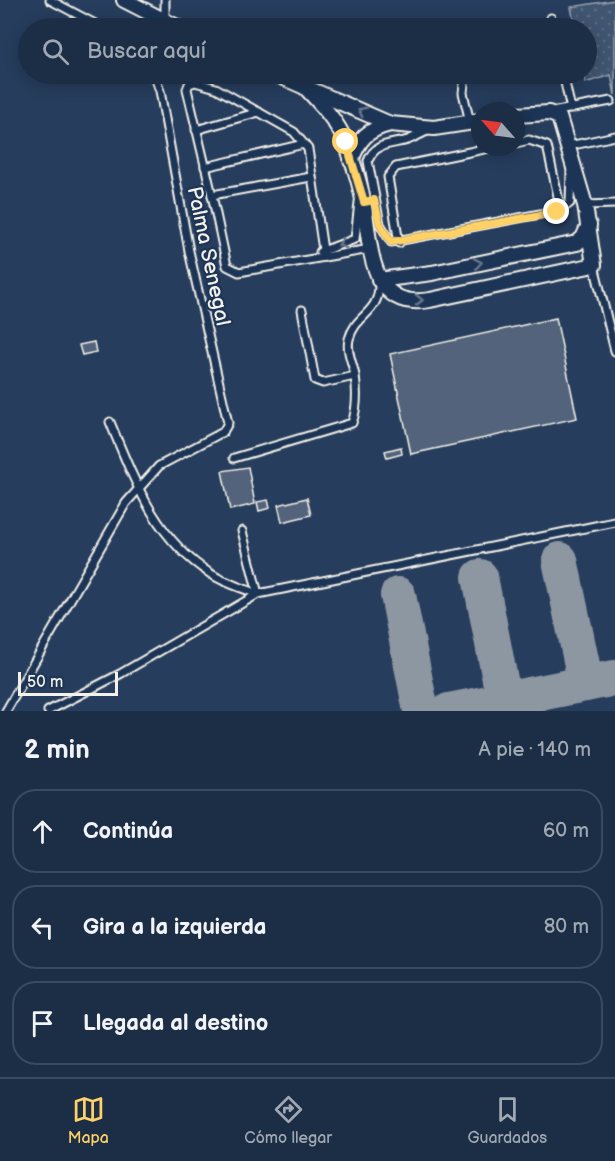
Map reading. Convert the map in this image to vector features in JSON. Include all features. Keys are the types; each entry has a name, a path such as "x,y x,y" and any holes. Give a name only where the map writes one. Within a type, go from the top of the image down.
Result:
{"street":[{"path":"124,0 158,18"},
{"path":"298,84 341,100 390,124"},
{"path":"305,87 329,113 346,142 366,198 370,249 379,279 393,294 421,302 594,265 585,205 559,117 549,113 525,114"},
{"path":"351,161 363,136 371,129 390,124 434,128 471,123"},
{"path":"379,279 432,273 577,243 583,238 589,225"}],"lane":[{"path":"50,0 85,18"},
{"path":"165,0 165,18"},
{"name":"Palma Senegal","path":"138,491 159,466 222,432 228,423 189,251 158,84"},
{"path":"189,84 187,89 224,257 231,269 239,272 314,258 355,239 366,198 369,161 372,152 378,146 407,140 434,128"},
{"path":"202,84 216,88 294,132 308,148 310,177 324,254"},
{"path":"464,84 463,93 471,112"},
{"path":"565,84 571,109"},
{"path":"549,113 611,101"},
{"path":"196,130 259,112"},
{"path":"366,198 391,242 399,243 561,210 570,202 570,149 615,136"},
{"path":"525,141 547,146 561,210"},
{"path":"205,167 304,144"},
{"path":"399,243 388,177 396,167 471,152"},
{"path":"212,195 310,177"},
{"path":"585,205 615,204"},
{"path":"324,254 370,249"},
{"path":"594,265 613,333 615,351"},
{"path":"234,458 349,425 355,410 355,376 348,352 349,339 355,325 378,300 379,279"},
{"path":"302,310 315,380 323,383 355,376"},
{"path":"110,422 138,491 158,524 180,550 211,574 258,594"},
{"path":"6,711 126,503 138,491"},
{"path":"48,711 120,674 258,594 615,522"},
{"path":"242,531 258,594"}],"shaded area":[{"path":"615,0 615,95 611,75 597,79 597,18 573,18 571,7"}],"building":[{"path":"556,318 577,418 411,454 390,354"},
{"path":"94,342 96,352 82,355 79,345"},
{"path":"401,447 402,454 387,458 385,451"},
{"path":"248,467 255,504 230,510 222,471"},
{"path":"307,498 311,515 282,522 278,505"},
{"path":"268,500 270,508 259,511 257,502"}],"taxiway":[{"path":"560,560 586,684"},
{"path":"480,577 504,700"},
{"path":"398,595 421,711"},
{"path":"449,711 615,678"}],"route":[{"path":"346,142 364,202 374,200 380,224 391,242 399,243 557,212"}]}
